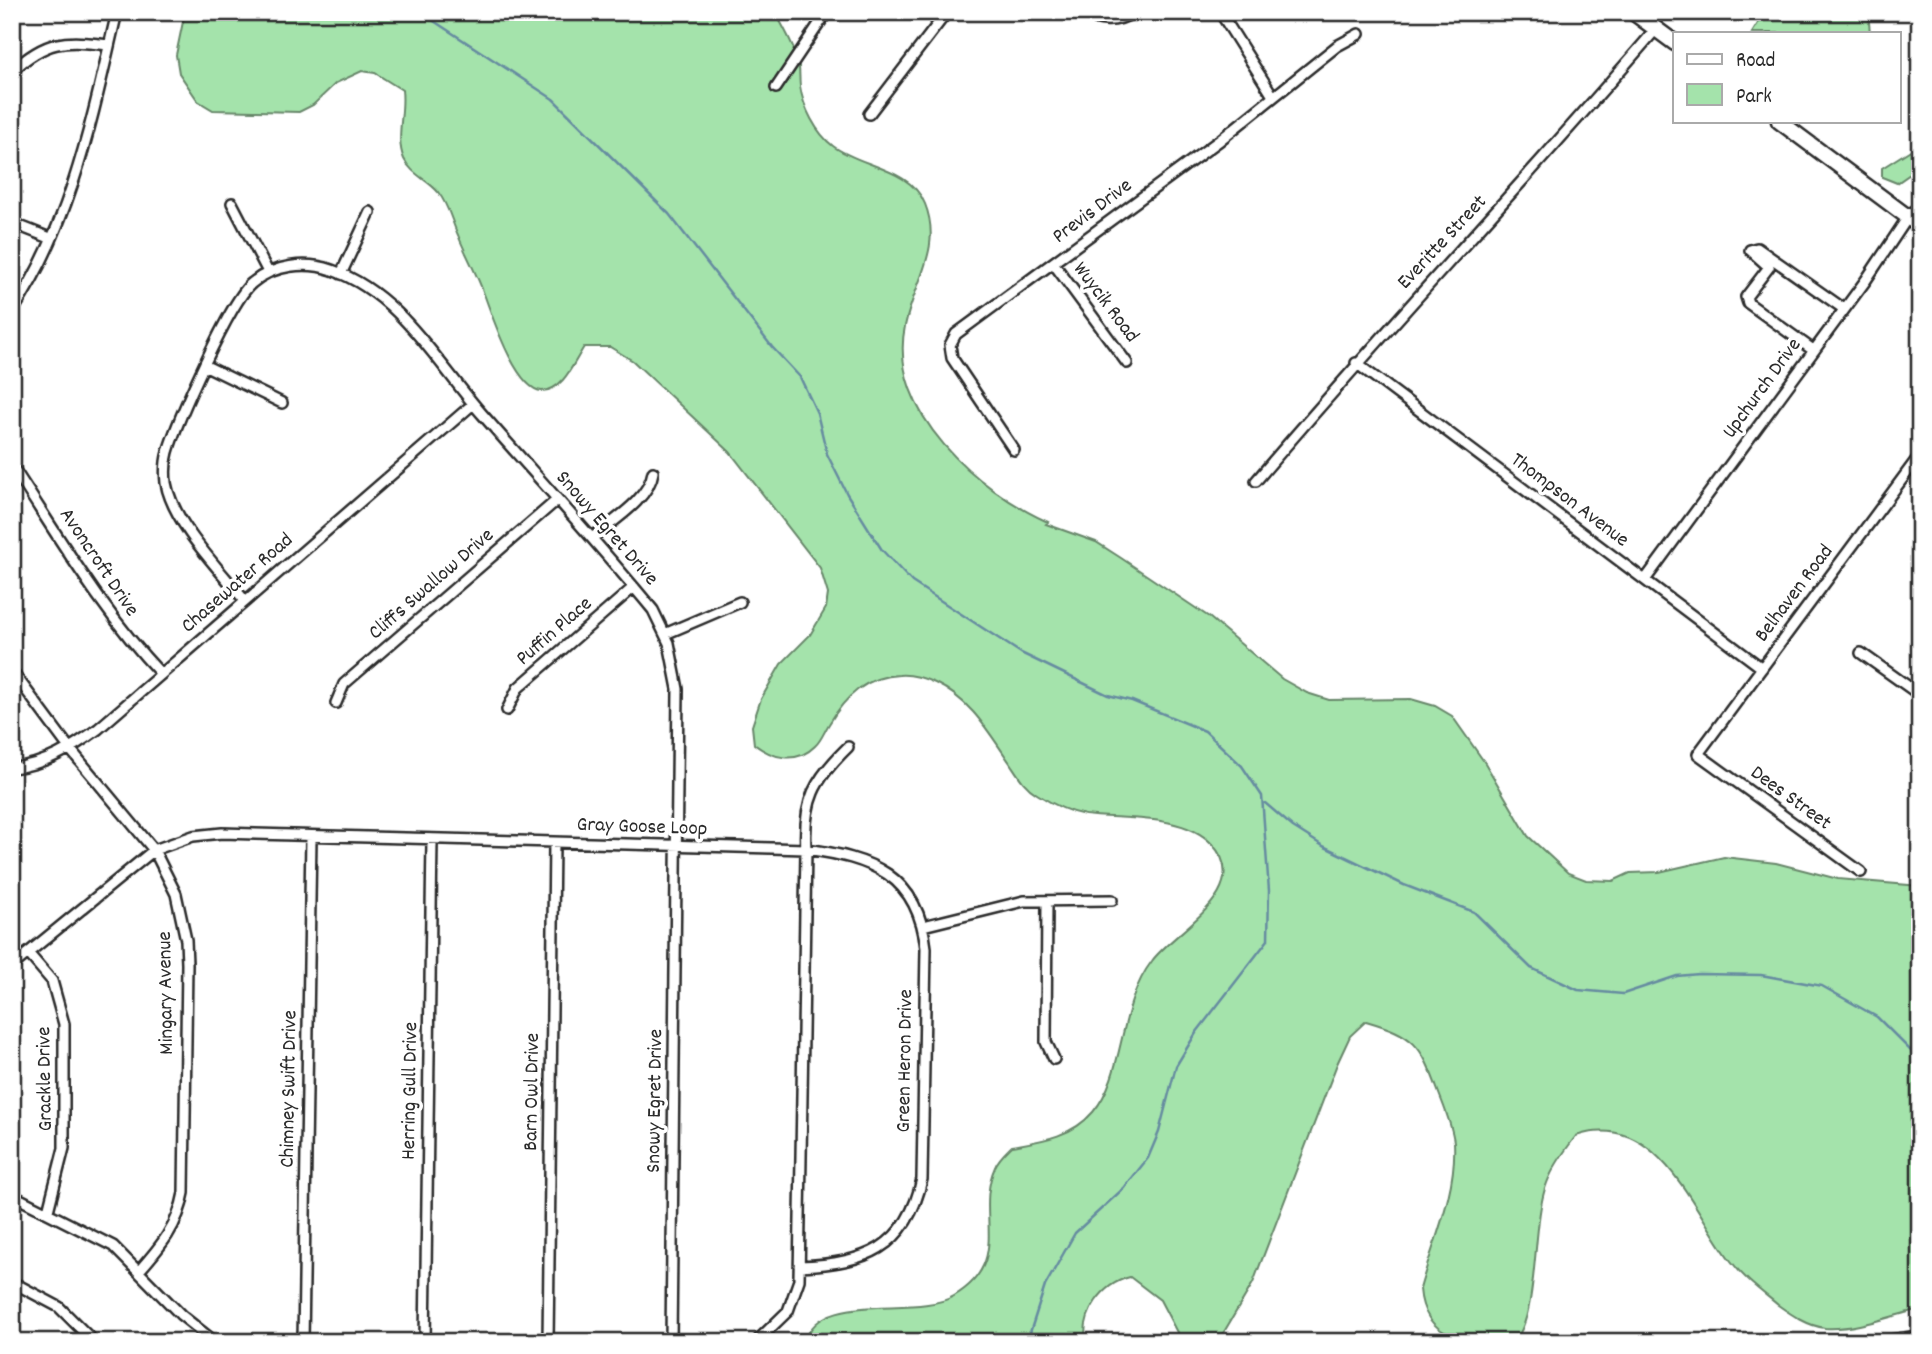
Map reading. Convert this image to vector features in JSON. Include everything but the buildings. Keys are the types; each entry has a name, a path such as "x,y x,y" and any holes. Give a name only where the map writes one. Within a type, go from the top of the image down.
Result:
{"main road":[{"path":"1633,12 1673,42"},
{"path":"1780,122 1914,222"}],"street":[{"path":"12,313 50,238 91,130 117,12"},
{"path":"776,88 827,12"},
{"path":"869,114 947,12"},
{"path":"1080,12 1105,21 1116,21 1134,12"},
{"path":"1220,12 1273,96"},
{"name":"Everitte Street","path":"1256,481 1356,363 1544,159 1656,29"},
{"name":"Previs Drive","path":"1014,450 952,358 950,345 956,334 1220,140 1337,46 1359,34"},
{"path":"12,71 48,45 71,40 109,45"},
{"path":"232,203 268,272"},
{"path":"1914,222 1920,207"},
{"path":"341,274 370,212"},
{"name":"Upchurch Drive","path":"1645,580 1813,350 1914,222"},
{"path":"12,223 50,238"},
{"path":"1813,350 1748,303 1746,297 1769,267 1750,250 1757,248 1844,309"},
{"name":"Wuycik Road","path":"1054,264 1128,363"},
{"name":"Snowy Egret Drive","path":"245,601 185,523 173,503 166,481 168,452 234,302 252,283 268,272 304,265 341,274 377,293 400,314 473,404 653,610 665,634 678,689 671,1342"},
{"name":"Thompson Avenue","path":"1356,363 1762,667"},
{"path":"206,366 282,403"},
{"name":"Chasewater Road","path":"12,768 39,763 70,749 99,729 473,404"},
{"name":"Belhaven Road","path":"1698,754 1920,455"},
{"name":"Avoncroft Drive","path":"12,466 128,640 161,674"},
{"path":"592,538 639,497 652,482 653,472"},
{"name":"Cliffs Swallow Drive","path":"336,703 344,684 557,500"},
{"name":"Puffin Place","path":"507,710 518,688 634,587"},
{"path":"665,634 740,602"},
{"path":"1861,653 1920,695"},
{"name":"Mingary Avenue","path":"12,671 70,749 154,850 176,894 186,940 184,1193 180,1214 166,1241 139,1271"},
{"path":"756,1342 788,1311 799,1280 806,849 804,821 821,775 848,747"},
{"name":"Dees Street","path":"1698,754 1861,872"},
{"name":"Gray Goose Loop","path":"12,966 154,850 202,835 806,849"},
{"name":"Chimney Swift Drive","path":"303,1342 311,837"},
{"name":"Herring Gull Drive","path":"425,1342 432,840"},
{"name":"Barn Owl Drive","path":"548,1342 554,843"},
{"name":"Green Heron Drive","path":"799,1266 839,1265 864,1258 886,1242 905,1223 917,1203 922,1179 926,948 923,926 907,895 876,866 848,855 806,849"},
{"path":"923,926 1004,904 1112,900"},
{"path":"1047,902 1046,1042 1054,1059"},
{"name":"Grackle Drive","path":"28,953 52,981 64,1024 64,1148 48,1211"},
{"path":"12,1195 113,1246 181,1315 215,1342"},
{"path":"12,1282 59,1307 94,1342"}],"green space":[{"path":"185,12 775,12 796,54 804,102 821,134 844,153 897,175 909,183 925,204 930,220 929,251 905,326 903,358 910,389 924,418 944,445 994,490 1048,522 1046,524 1096,542 1121,558 1209,617 1282,679 1307,693 1329,700 1411,699 1435,706 1452,716 1485,763 1528,836 1568,873 1586,880 1613,881 1630,873 1659,872 1724,857 1776,863 1838,879 1920,886 1920,1309 1861,1325 1837,1328 1819,1327 1800,1319 1765,1295 1736,1267 1670,1169 1651,1150 1629,1137 1605,1132 1576,1136 1547,1183 1542,1200 1527,1313 1522,1330 1513,1342 1466,1339 1440,1330 1423,1307 1420,1289 1452,1179 1452,1129 1432,1075 1414,1044 1395,1031 1366,1021 1350,1036 1337,1064 1253,1283 1218,1342 1182,1342 1160,1300 1130,1277 1111,1286 1096,1301 1087,1321 1086,1342 805,1342 814,1325 829,1315 870,1307 937,1302 954,1296 972,1282 982,1268 987,1252 988,1202 996,1164 1012,1146 1045,1140 1066,1132 1093,1112 1104,1096 1111,1078 1141,979 1162,949 1192,923 1218,894 1224,878 1223,861 1212,844 1185,827 1152,820 1085,815 1048,801 1025,784 969,707 948,690 917,677 887,676 858,690 835,714 817,744 800,756 776,756 754,744 752,726 761,699 781,664 810,635 826,608 828,594 820,568 730,452 633,361 610,347 584,347 567,375 549,390 542,391 532,387 523,378 506,350 445,203 438,192 411,169 404,159 400,142 402,90 375,73 362,71 336,83 313,105 299,112 213,110 198,101 179,73 176,55"},
{"path":"1765,12 1868,12 1870,32 1753,32"},
{"path":"1920,144 1920,167 1897,183 1882,177 1882,168"}],"waterway":[{"path":"420,12 553,99 669,214 772,347 800,377 817,413 827,454 847,494 882,550 912,582 1021,653 1108,695 1132,701 1205,731 1242,766 1262,796 1269,891 1268,940 1196,1033 1176,1066 1159,1132 1148,1158 1124,1188 1075,1233 1045,1286 1027,1342"},
{"path":"1265,803 1293,827 1323,846 1404,885 1474,912 1531,968 1578,990 1623,994 1677,976 1699,974 1761,975 1822,986 1877,1017 1920,1060"}],"railway":[{"path":"1849,1342 1920,1331"}]}
